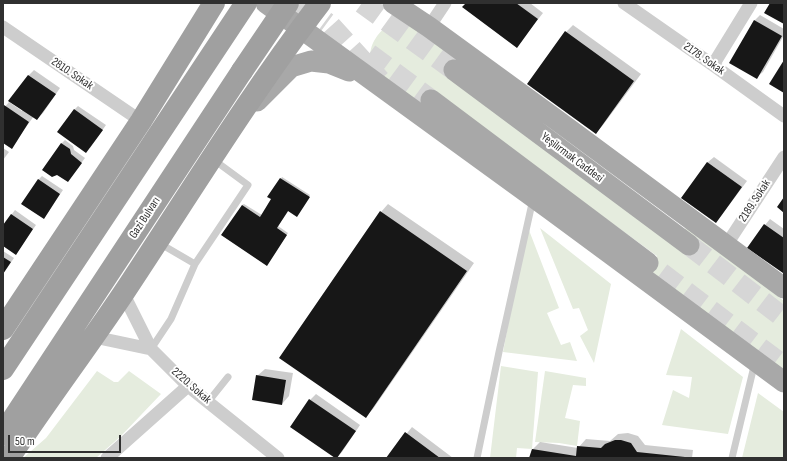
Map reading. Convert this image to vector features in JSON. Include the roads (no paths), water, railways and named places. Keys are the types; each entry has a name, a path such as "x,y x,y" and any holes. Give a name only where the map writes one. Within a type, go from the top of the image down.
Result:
{"highway":[{"path":"3,329 141,121 214,3"},
{"path":"3,369 246,3"},
{"name":"Gazi Bulvarı","path":"3,434 288,3"},
{"path":"9,458 94,337 233,124 320,3"}],"main road":[{"path":"266,3 784,382"},
{"path":"393,3 429,27 727,244 784,288"},
{"path":"212,158 257,101 291,67 311,61 329,63 375,82"},
{"name":"Yeşilırmak Caddesi","path":"454,70 689,245"},
{"path":"431,100 661,273"}],"street":[{"path":"429,27 445,3"},
{"name":"2178. Sokak","path":"624,3 784,116"},
{"path":"713,65 751,3"},
{"name":"2810. Sokak","path":"3,27 141,121"},
{"name":"2189. Sokak","path":"727,244 784,157"},
{"path":"123,293 151,349"},
{"path":"94,337 151,349"},
{"name":"2220. Sokak","path":"151,349 188,386 278,458"},
{"path":"107,458 188,386"}],"lane":[{"path":"151,349 171,319 195,264 248,185 212,158"},
{"path":"477,458 533,197"},
{"path":"157,242 195,264"},
{"path":"732,458 755,360"},
{"path":"208,402 228,377"}],"tunnel":[{"path":"300,3 327,23"},
{"path":"362,3 454,70"},
{"path":"331,26 380,80"},
{"path":"369,54 431,100"},
{"path":"689,245 784,318"},
{"path":"661,273 784,366"}]}
